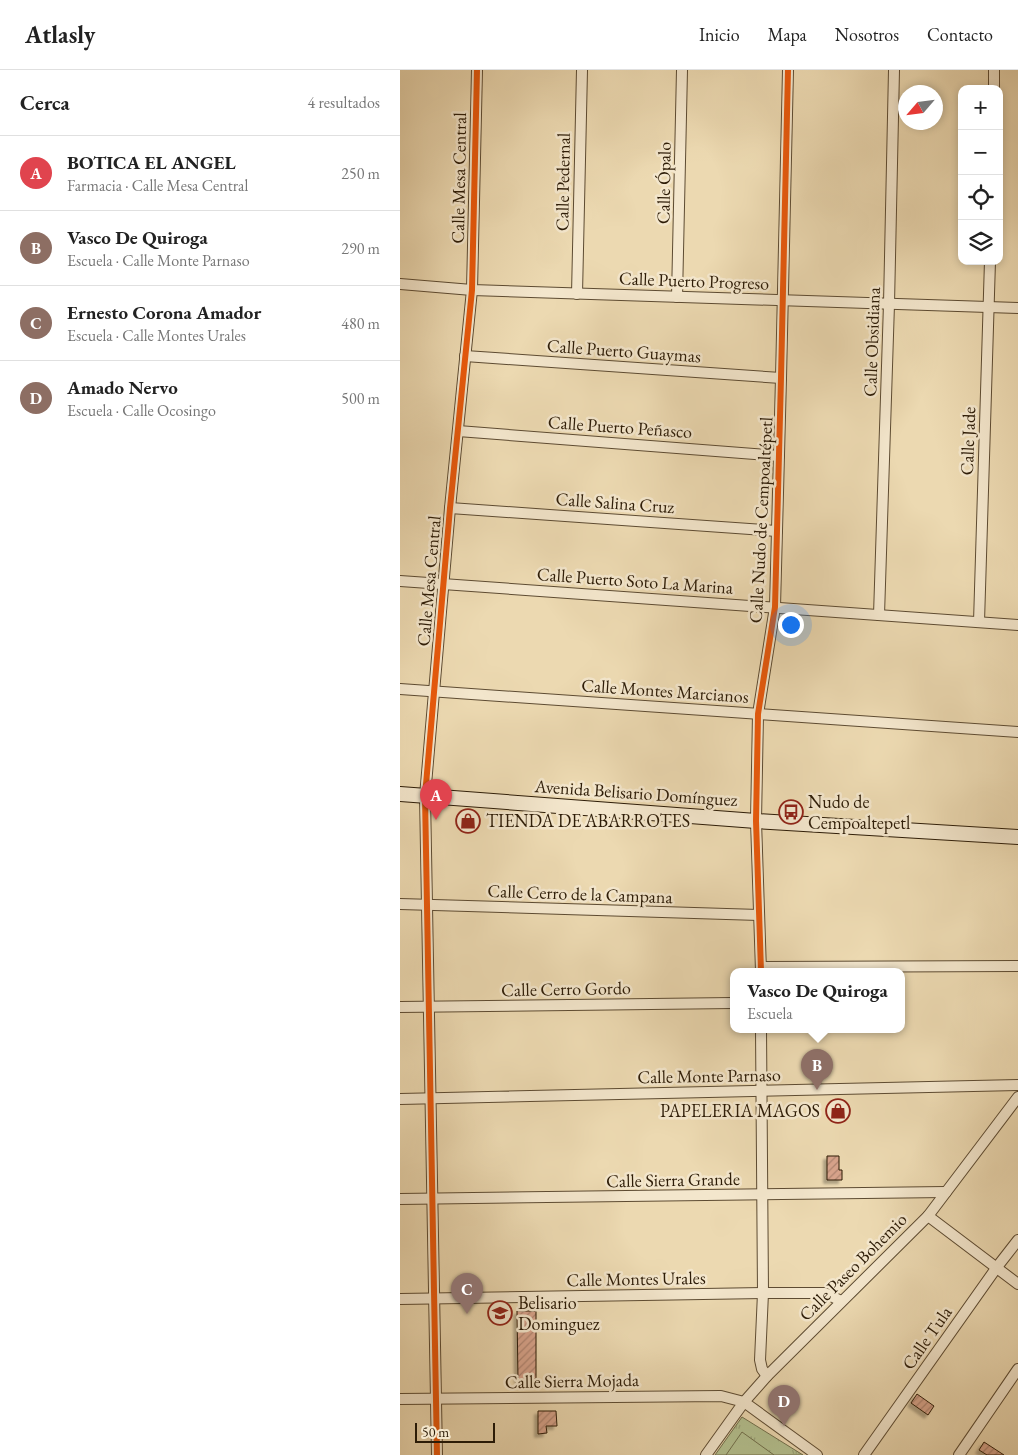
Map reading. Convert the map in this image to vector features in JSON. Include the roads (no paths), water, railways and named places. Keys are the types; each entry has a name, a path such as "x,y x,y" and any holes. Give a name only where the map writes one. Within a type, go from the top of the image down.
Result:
{"main road":[{"name":"Avenida Belisario Domínguez","path":"400,794 756,821 1018,837"}],"street":[{"name":"Calle Mesa Central","path":"437,1455 425,796 450,508 472,290 477,70"},
{"name":"Calle Pedernal","path":"577,294 582,70"},
{"name":"Calle Ópalo","path":"677,297 682,70"},
{"name":"Calle Nudo de Cempoaltépetl","path":"761,968 756,821 758,714 775,607 788,70"},
{"name":"Calle Obsidiana","path":"879,615 894,70"},
{"path":"994,70 994,85"},
{"name":"Calle Jade","path":"979,622 990,265"},
{"name":"Calle Puerto Progreso","path":"400,284 472,290 1018,308"},
{"name":"Calle Puerto Guaymas","path":"465,356 781,378"},
{"name":"Calle Puerto Peñasco","path":"458,431 779,456"},
{"name":"Calle Salina Cruz","path":"450,508 777,531"},
{"name":"Calle Puerto Soto La Marina","path":"400,581 1018,625"},
{"name":"Calle Montes Marcianos","path":"400,689 1018,732"},
{"name":"Calle Cerro de la Campana","path":"400,904 759,916"},
{"path":"847,968 1018,966"},
{"name":"Calle Cerro Gordo","path":"400,1006 730,1003"},
{"path":"760,1033 764,1293 760,1360 762,1369 767,1376"},
{"name":"Calle Monte Parnaso","path":"400,1100 1018,1086"},
{"name":"Calle Paseo Bohemio","path":"706,1455 744,1402 767,1376 928,1216 1018,1097"},
{"name":"Calle Sierra Grande","path":"400,1199 762,1196 946,1192"},
{"path":"928,1216 1018,1284"},
{"name":"Calle Tula","path":"864,1455 1018,1240"},
{"name":"Calle Montes Urales","path":"400,1299 825,1293 841,1301"},
{"path":"959,1455 1018,1369"},
{"name":"Calle Sierra Mojada","path":"400,1399 721,1396 744,1402"},
{"path":"744,1402 817,1455"}],"place":[{"name":"Nudo de Cempoaltepetl","path":"791,812"},
{"name":"BOTICA EL ANGEL","path":"436,820"},
{"name":"TIENDA DE ABARROTES","path":"468,821"},
{"name":"Vasco De Quiroga","path":"817,1090"},
{"name":"PAPELERIA MAGOS","path":"838,1111"},
{"name":"Belisario Dominguez","path":"500,1313"},
{"name":"Ernesto Corona Amador","path":"467,1314"},
{"name":"Amado Nervo","path":"784,1426"}]}
